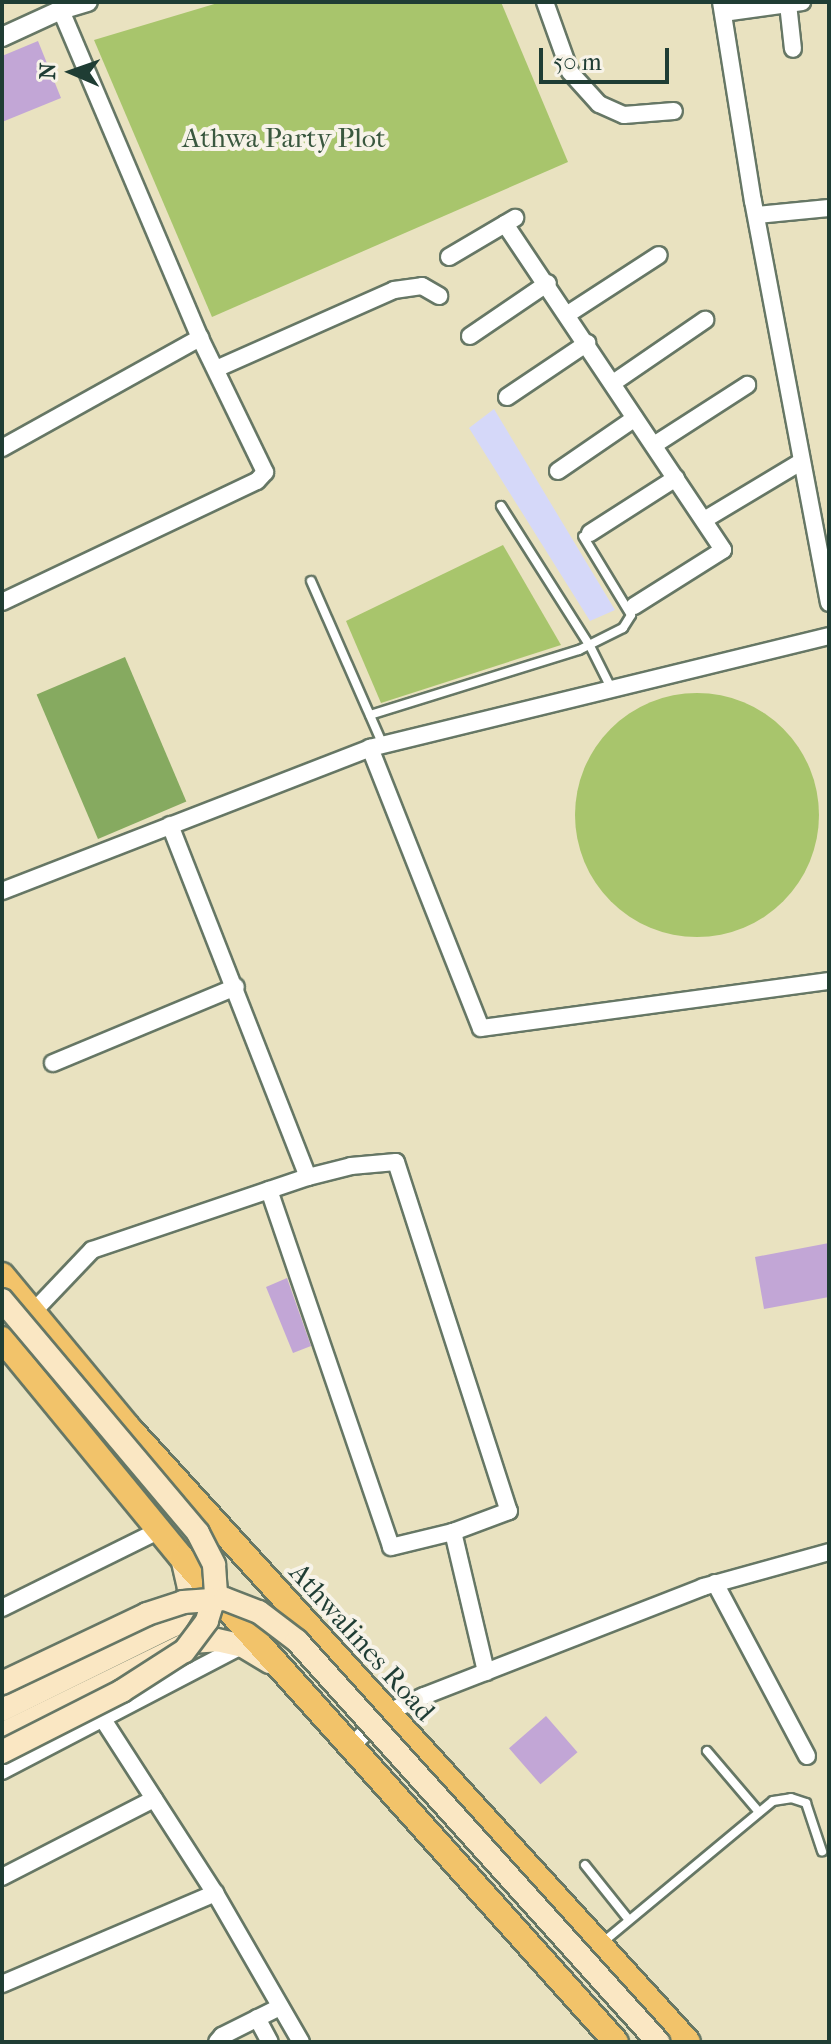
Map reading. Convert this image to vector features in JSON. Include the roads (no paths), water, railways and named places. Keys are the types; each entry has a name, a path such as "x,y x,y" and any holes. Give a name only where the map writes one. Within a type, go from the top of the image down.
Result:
{"main road":[{"name":"Athwalines Road","path":"2,1275 129,1428 688,2042"},
{"path":"2,1300 198,1533 214,1565 216,1591 207,1621 184,1651 122,1691 2,1752"},
{"path":"2,1339 248,1641 295,1684 616,2042"},
{"path":"58,1407 90,1380"},
{"path":"2,1710 174,1625 188,1602 189,1588 182,1558"},
{"path":"2,1683 147,1614 183,1602 225,1599 259,1612 297,1641 658,2042"},
{"path":"2,1734 191,1642 248,1641"}],"street":[{"path":"2,37 61,10 88,2"},
{"path":"545,2 570,72 599,104 624,115 674,111"},
{"path":"793,49 795,3 722,8 802,461 822,532 829,603"},
{"path":"2,602 264,475 262,461 200,338 61,10"},
{"path":"757,215 829,208"},
{"path":"449,257 510,221 723,550 634,606"},
{"path":"568,314 659,255"},
{"path":"470,336 548,283"},
{"path":"216,369 394,290 422,286 439,296"},
{"path":"613,383 705,320"},
{"path":"2,448 200,338"},
{"path":"507,397 587,343"},
{"path":"654,445 747,385"},
{"path":"558,471 635,418"},
{"path":"704,520 802,461"},
{"path":"586,534 676,478"},
{"path":"2,891 376,746 829,636"},
{"path":"376,746 481,1028 829,981"},
{"path":"170,825 308,1177"},
{"path":"53,1063 236,987"},
{"path":"34,1311 92,1250 269,1190 308,1177 351,1166 396,1162 509,1511 453,1532 391,1547 269,1190"},
{"path":"2,1608 160,1530"},
{"path":"453,1532 486,1672"},
{"path":"351,1746 386,1713 486,1672 715,1583 829,1552"},
{"path":"715,1583 807,1756"},
{"path":"2,1771 104,1721 248,1641"},
{"path":"104,1721 215,1893 301,2042"},
{"path":"2,1877 154,1799"},
{"path":"2,1984 215,1893"},
{"path":"217,2042 280,2007"},
{"path":"257,2018 270,2042"}],"lane":[{"path":"501,506 590,646 611,688"},
{"path":"370,715 590,646 623,628 631,615 586,534"},
{"path":"311,581 370,715 376,746"},
{"path":"707,1751 759,1812"},
{"path":"598,1946 759,1812 781,1799 806,1803 822,1851"},
{"path":"585,1865 629,1920"}],"park label":[{"name":"Athwa Party Plot","path":"284,138"}]}
